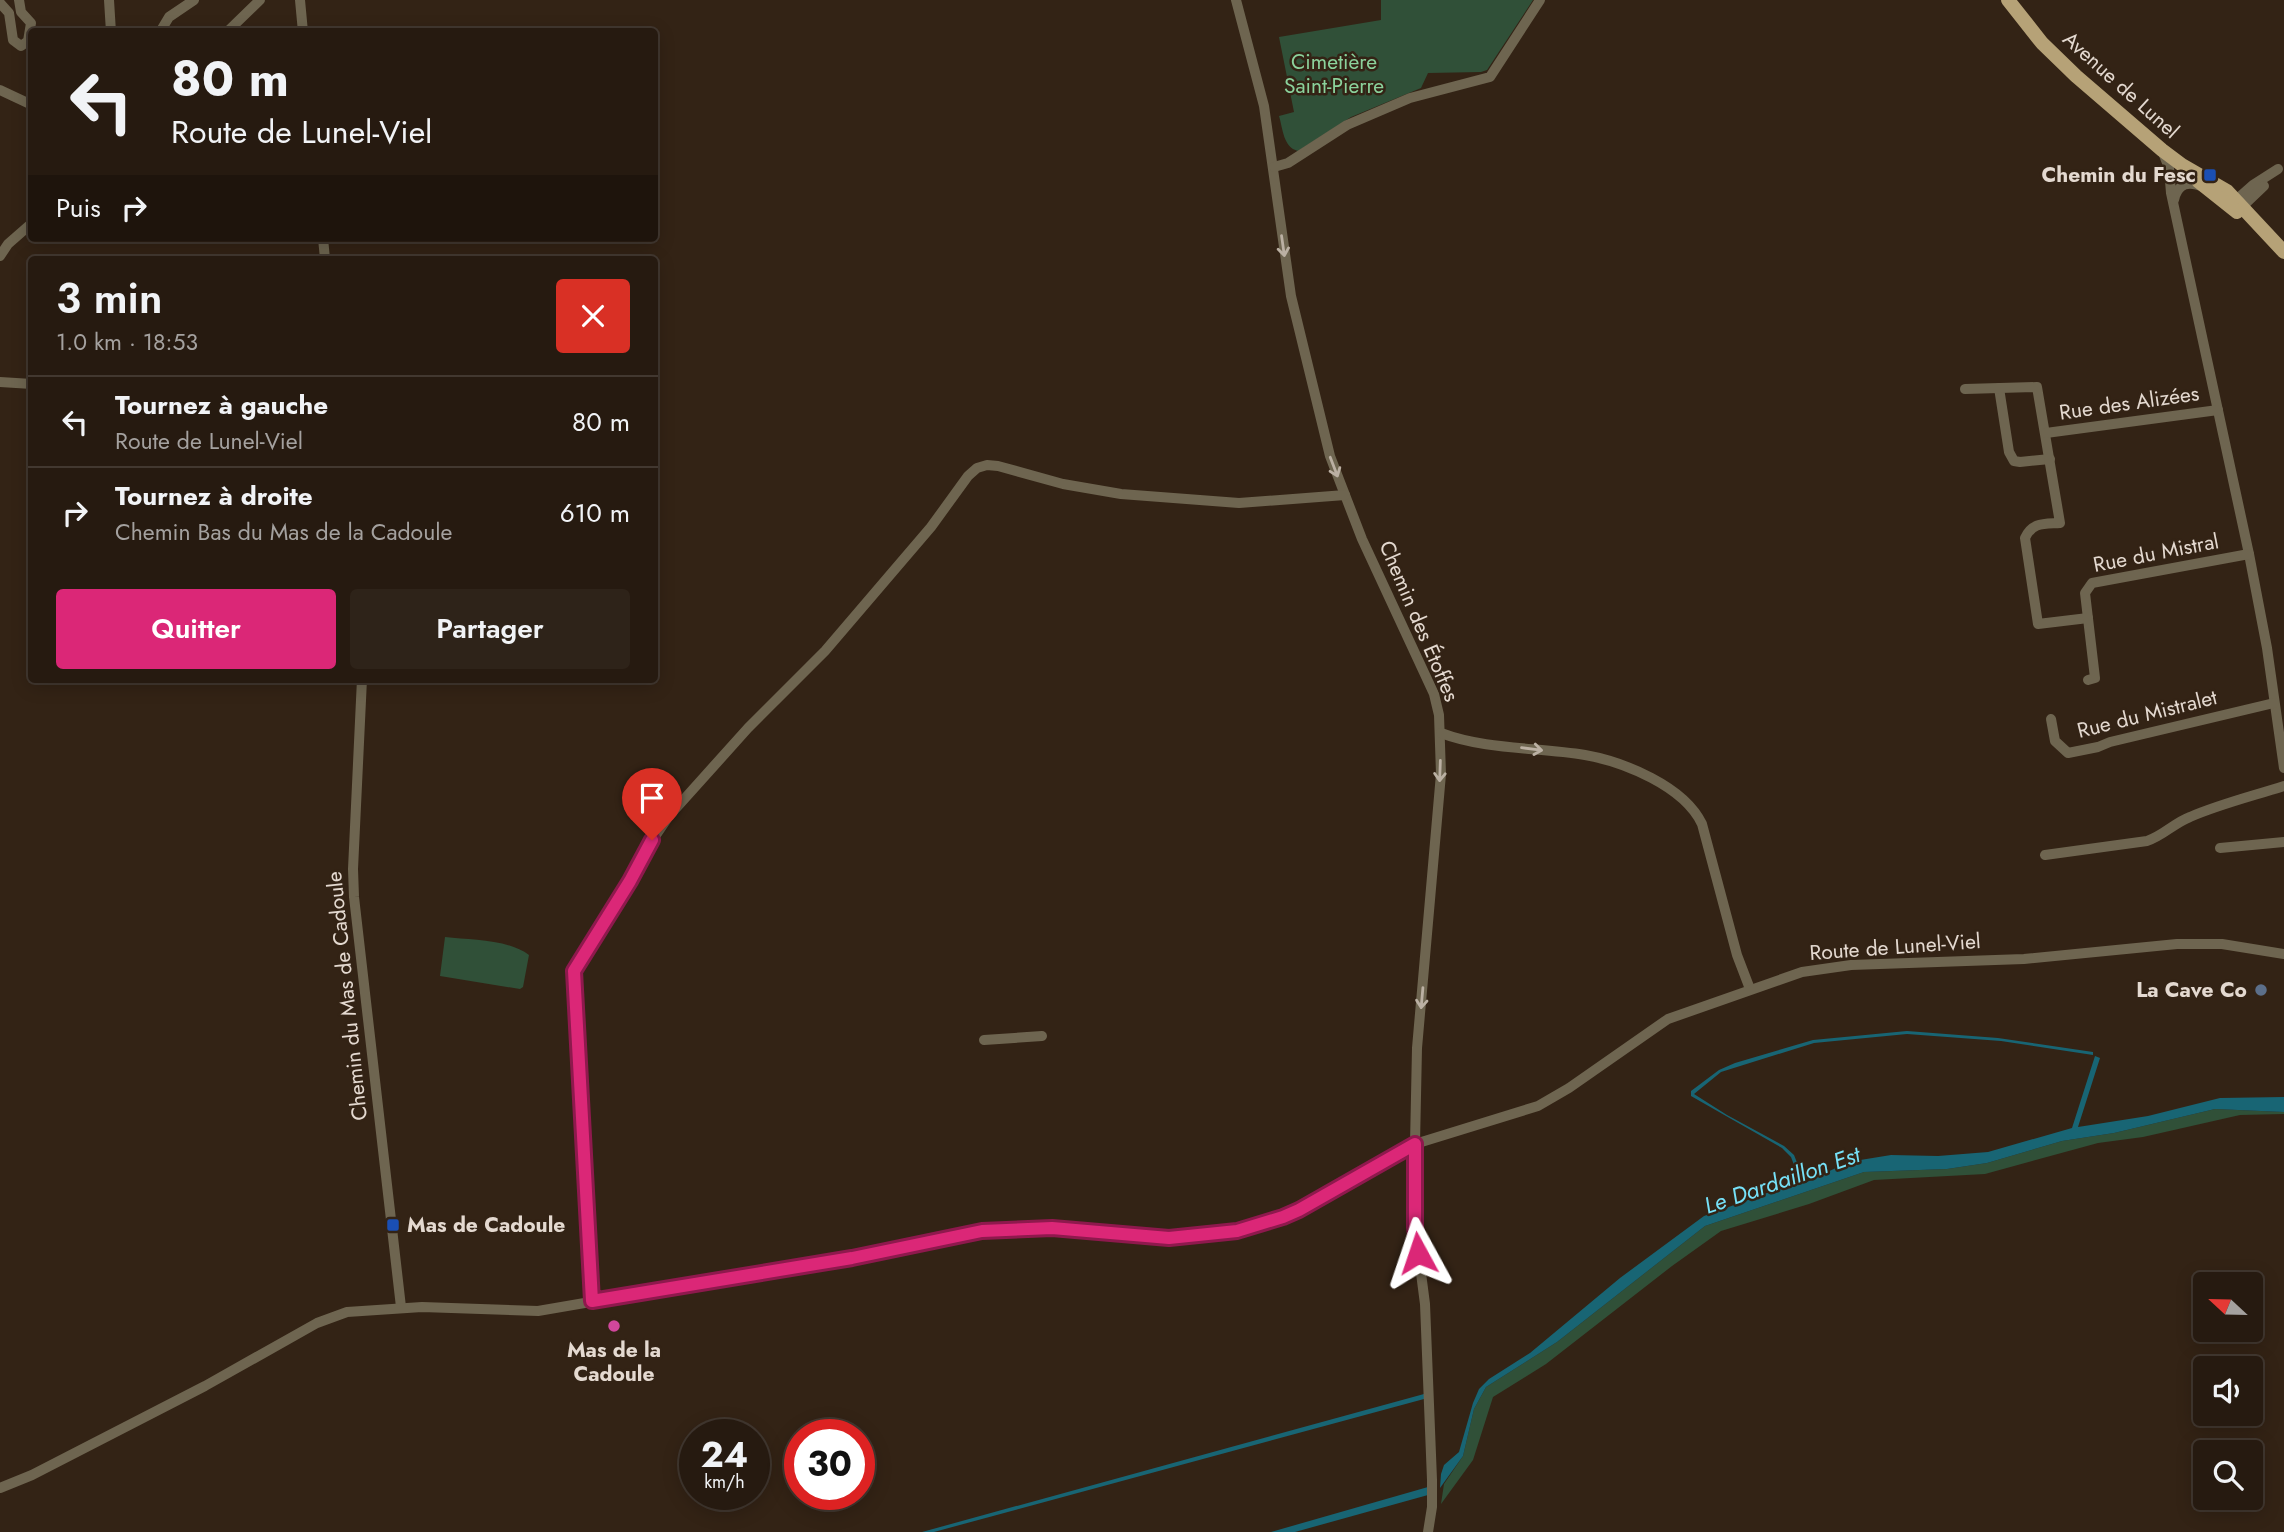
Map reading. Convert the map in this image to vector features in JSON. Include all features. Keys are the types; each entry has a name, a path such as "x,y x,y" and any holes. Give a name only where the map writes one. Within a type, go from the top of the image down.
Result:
{"main road":[{"name":"Avenue de Lunel","path":"2008,0 2042,43 2076,76 2206,188 2238,205"},
{"name":"Avenue de Lunel","path":"2182,166 2218,185 2284,252"}],"street":[{"path":"19,0 21,12 31,23 30,28"},
{"path":"109,0 111,28"},
{"path":"162,28 169,17 194,0"},
{"path":"231,28 260,0"},
{"path":"300,0 303,28"},
{"name":"Chemin des Étoffes","path":"1237,0 1264,106 1290,296 1327,446 1345,495 1433,694 1441,733 1440,786 1417,1048 1415,1144 1415,1227 1425,1304 1432,1480 1429,1532"},
{"path":"1274,167 1288,163 1347,125 1410,98 1490,77 1540,0"},
{"path":"0,4 9,13 13,40 21,46 28,41"},
{"path":"0,90 28,103"},
{"path":"2162,150 2169,167 2168,176 2249,554 2267,648 2284,768"},
{"path":"2238,205 2282,171"},
{"path":"2174,202 2176,193 2183,184 2196,184 2206,188"},
{"path":"0,256 8,244 28,226"},
{"path":"0,382 28,384"},
{"path":"1965,389 2037,387 2060,523 2029,528 2025,538 2038,624 2088,618"},
{"path":"1999,388 2009,452 2014,461 2050,459"},
{"name":"Rue des Alizées","path":"2046,433 2218,410"},
{"path":"592,1301 574,971 668,816 748,728 825,651 932,527 968,476 977,468 998,466 1063,484 1121,494 1239,503 1345,495"},
{"name":"Rue du Mistral","path":"2088,680 2095,678 2085,593 2092,583 2249,554"},
{"name":"Chemin du Mas de Cadoule","path":"362,683 354,897 401,1307"},
{"name":"Rue du Mistralet","path":"2051,719 2055,741 2068,752 2274,703"},
{"path":"1441,733 1478,742 1591,757 1653,779 1692,806 1706,836 1737,955 1750,989"},
{"path":"2045,855 2156,838 2192,816 2284,786"},
{"path":"2220,848 2284,842"},
{"name":"Route de Lunel-Viel","path":"0,1488 33,1475 317,1323 347,1312 401,1307 538,1311 852,1258 992,1230 1052,1228 1169,1238 1237,1231 1299,1210 1415,1144 1538,1106 1569,1088 1668,1019 1802,972 1851,965 2024,959 2200,943 2284,954"},
{"path":"984,1040 1042,1036"}],"green space":[{"name":"Cimetière Saint-Pierre","path":"1381,0 1533,0 1487,70 1428,73 1421,88 1351,117 1298,151 1293,149 1284,137 1279,116 1294,112 1279,37 1381,20"},
{"path":"445,937 500,943 529,955 523,987 520,989 440,976"},
{"path":"2215,1109 2284,1114 2240,1115 2143,1137 2098,1143 1985,1174 1874,1180 1809,1204 1721,1231 1546,1364 1493,1397 1473,1460 1441,1504 1444,1484 1463,1456 1474,1409 1486,1387 1557,1342 1705,1226 1864,1172 1947,1169 1987,1163 2062,1141 2114,1133"}],"water":[{"path":"1907,1031 1998,1038 2093,1052 2093,1055 2001,1041 1907,1034 1814,1043 1721,1072 1694,1094 1784,1146 1794,1155 1805,1183 1848,1162 1891,1155 1938,1156 1988,1152 2072,1128 2095,1056 2100,1058 2078,1127 2148,1116 2220,1098 2284,1097 2284,1112 2215,1109 2114,1133 2062,1141 1987,1163 1947,1169 1864,1172 1705,1226 1557,1342 1486,1387 1474,1409 1463,1456 1440,1488 1444,1465 1459,1452 1473,1403 1479,1389 1489,1379 1530,1353 1620,1278 1704,1216 1800,1181 1791,1157 1782,1148 1691,1096 1691,1091 1719,1070 1735,1063 1813,1040"},
{"path":"1424,1394 1424,1399 934,1532 922,1532"},
{"path":"1428,1487 1428,1495 1295,1532 1271,1532"}],"place":[{"name":"Chemin du Fesc","path":"2210,175"},
{"name":"La Cave Co","path":"2261,990"},
{"name":"Mas de Cadoule","path":"393,1225"},
{"name":"Mas de la Cadoule","path":"614,1326"}],"route":[{"path":"652,840 574,971 592,1301 852,1258 982,1231 1052,1228 1119,1236 1169,1238 1237,1231 1299,1210 1415,1144 1415,1227 1418,1253"}],"water label":[{"name":"Le Dardaillon Est","path":"1782,1180"}]}
